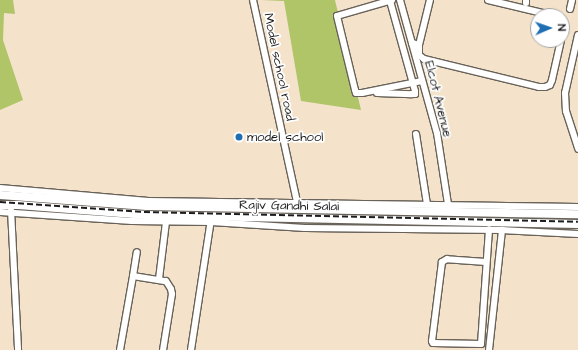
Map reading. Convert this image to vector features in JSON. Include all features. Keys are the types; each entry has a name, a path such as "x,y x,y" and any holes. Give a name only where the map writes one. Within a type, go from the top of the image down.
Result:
{"main road":[{"name":"Rajiv Gandhi Salai","path":"4,196 147,206 298,206 404,211 578,214"},
{"name":"Rajiv Gandhi Salai","path":"0,205 11,208 211,220 416,220 527,227 578,224"},
{"path":"404,211 404,220"},
{"path":"416,211 416,220"},
{"path":"560,214 560,224"}],"street":[{"name":"Model school road","path":"253,0 298,206"},
{"path":"367,92 415,94 414,82 391,0 337,16 355,90 358,93 367,92 414,82 422,81"},
{"name":"Elcot Avenue","path":"400,0 437,133 448,204"},
{"path":"430,0 419,45 419,56 424,59 539,87 545,87 550,85 552,80 559,48"},
{"path":"488,0 530,10"},
{"path":"570,9 572,0"},
{"path":"578,35 565,93 566,110 578,149"},
{"path":"412,43 419,45"},
{"path":"416,134 427,204"},
{"path":"4,196 3,187 148,201 298,206 448,204 578,207"},
{"path":"11,208 18,350"},
{"path":"0,212 11,208 166,222 211,220 305,228 502,230 527,227 578,234"},
{"path":"191,350 211,220"},
{"path":"159,279 166,222"},
{"path":"481,344 489,229"},
{"path":"486,262 447,259 442,262 432,341 436,343 481,344 489,347 502,230"},
{"path":"120,350 137,252"},
{"path":"134,276 159,279 169,284 172,294 163,350"}],"green space":[{"path":"0,0 13,0 15,14 4,13 3,40 23,100 0,110"},
{"path":"261,0 335,0 361,110 301,101 284,1"}],"railway":[{"path":"0,202 144,212 578,222"}],"place":[{"name":"model school","path":"239,137"}]}
